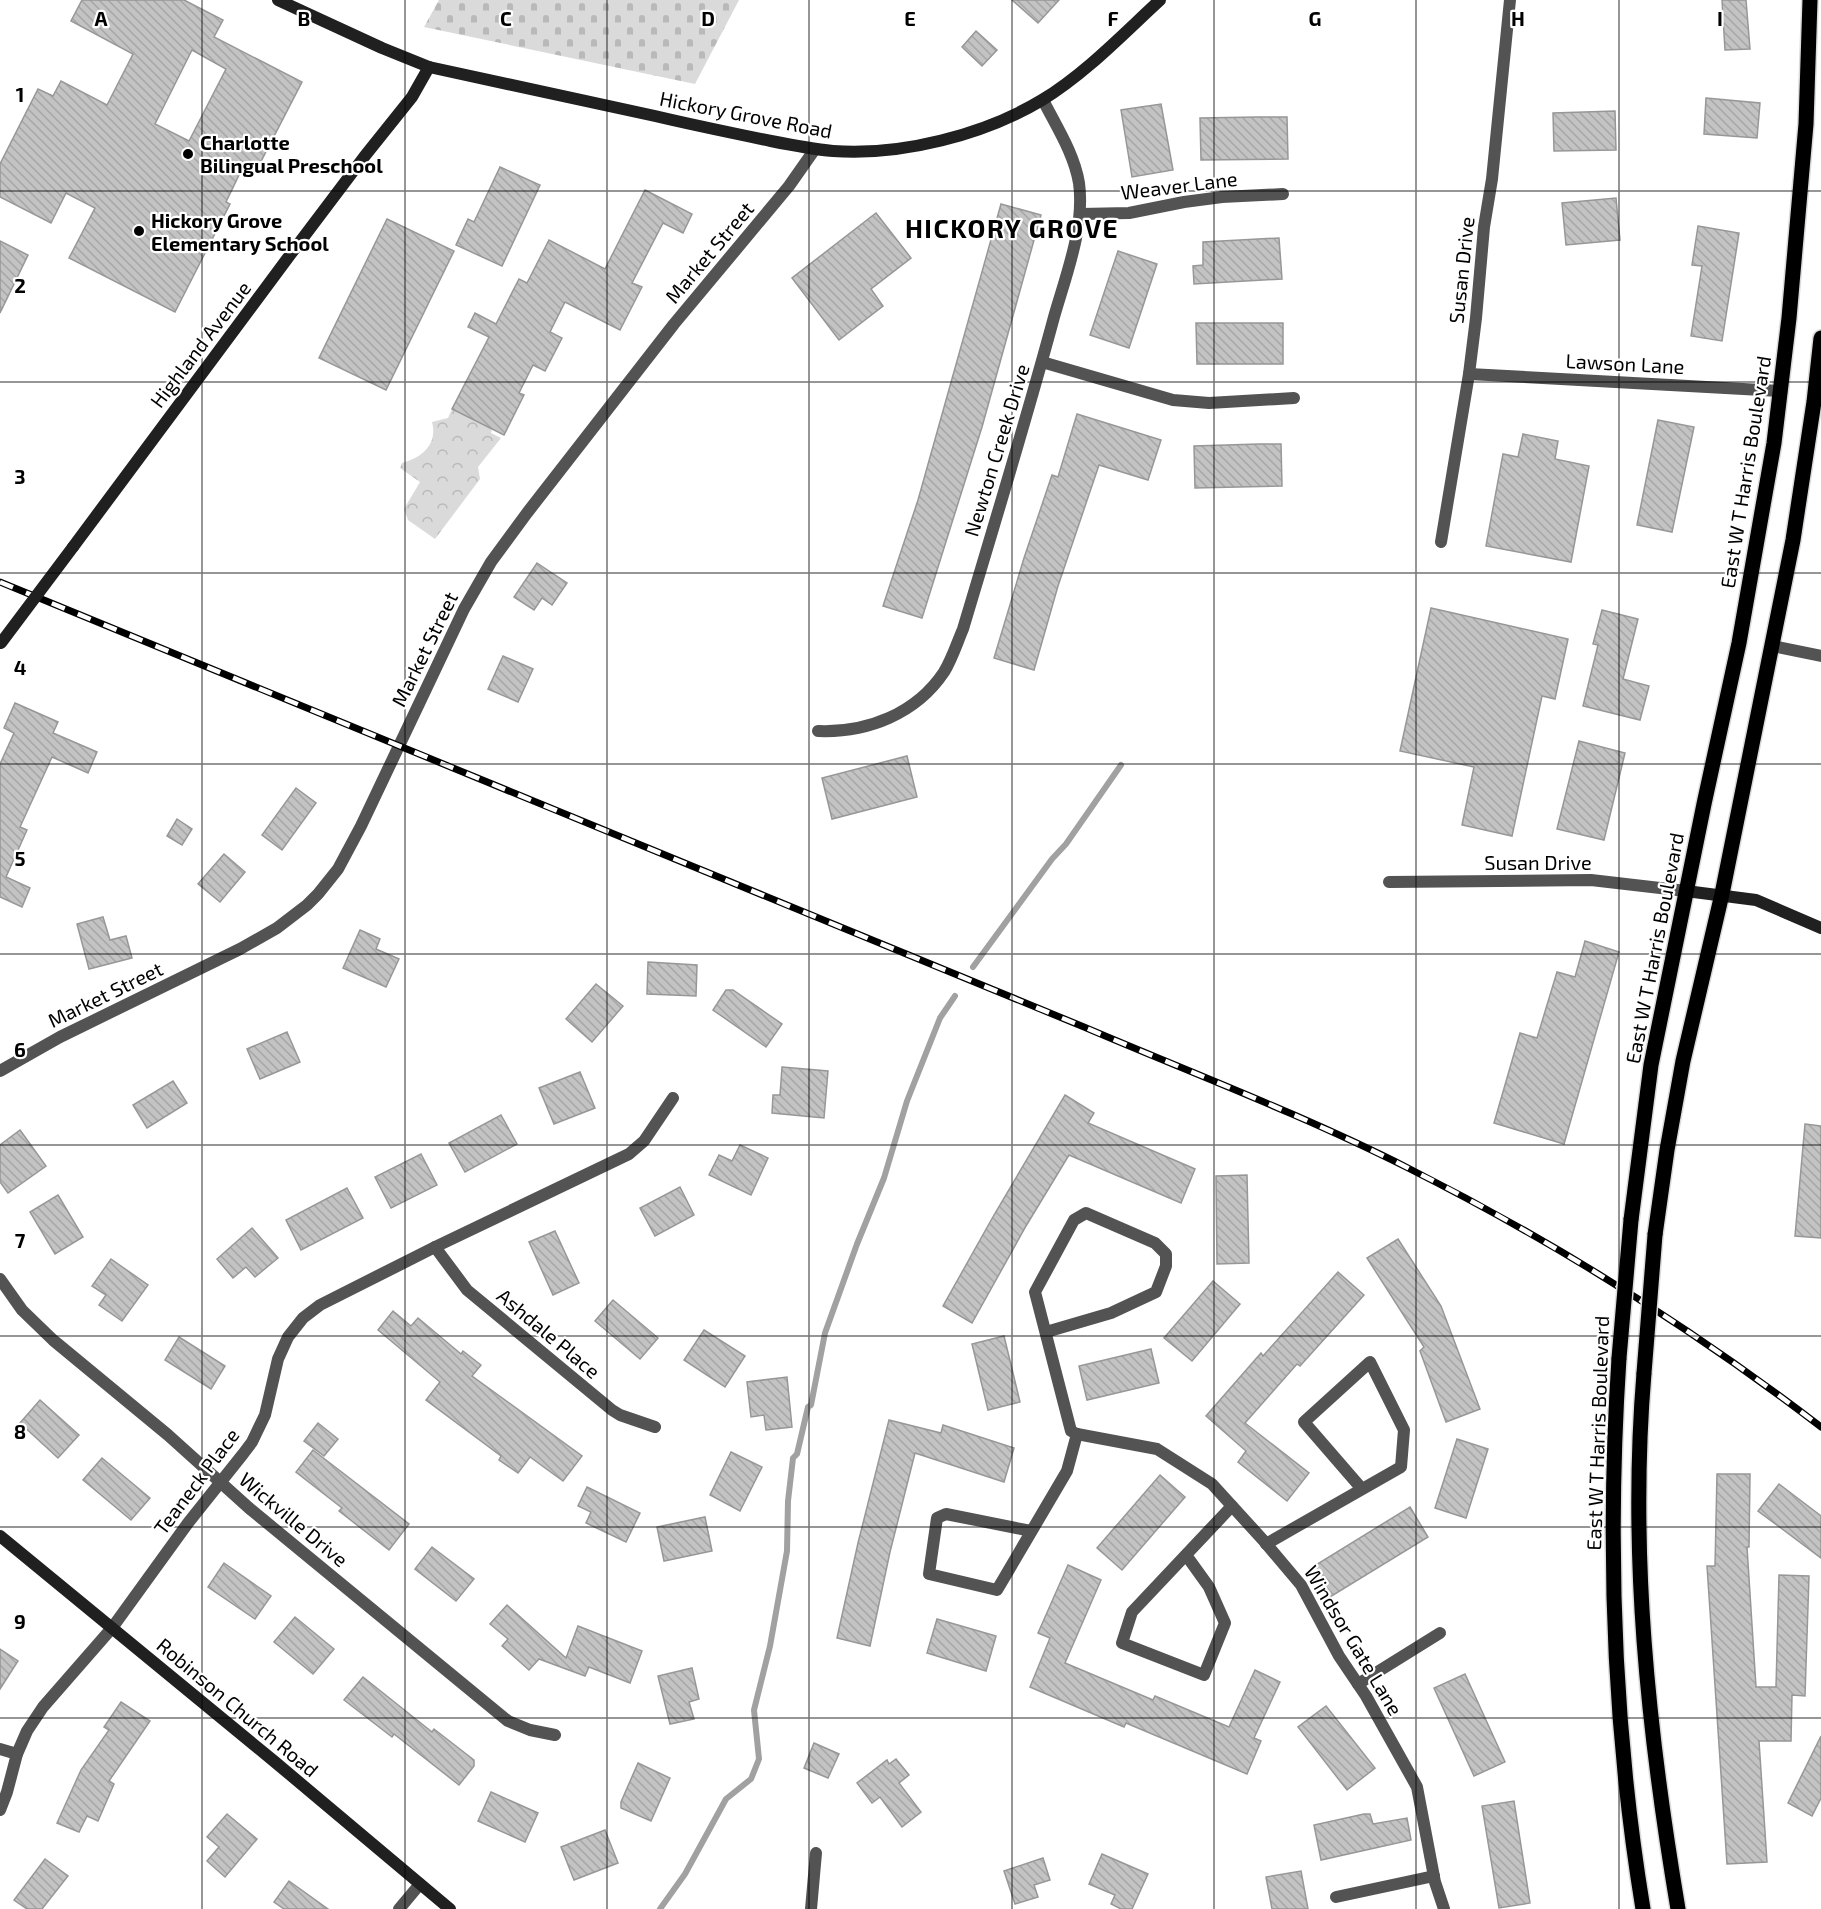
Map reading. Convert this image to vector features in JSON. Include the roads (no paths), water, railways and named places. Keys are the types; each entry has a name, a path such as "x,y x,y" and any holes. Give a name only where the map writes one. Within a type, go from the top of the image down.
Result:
{"main road":[{"name":"East W T Harris Boulevard","path":"1643,1909 1625,1776 1617,1691 1614,1625 1613,1477 1619,1358 1631,1220 1651,1065 1739,643 1774,443 1789,318 1806,124 1810,0"},
{"path":"1678,1909 1648,1695 1638,1554 1638,1480 1655,1235 1683,1061 1722,894 1793,540 1815,402 1821,339"}],"street":[{"name":"Hickory Grove Road","path":"278,0 429,67 737,134 814,149 858,151 937,142 992,124 1042,100 1096,59 1160,0"},
{"name":"Susan Drive","path":"1441,542 1469,374 1484,227 1493,175 1510,0"},
{"name":"Highland Avenue","path":"0,643 364,157 412,97 429,67"},
{"name":"Newton Creek Drive","path":"818,731 852,729 887,720 909,708 931,689 945,670 963,629 1042,362 1081,214 1079,182 1070,153 1042,100"},
{"name":"Market Street","path":"0,1071 60,1037 240,950 278,928 318,894 338,869 361,826 464,609 491,562 674,324 789,186 814,149"},
{"name":"Weaver Lane","path":"1081,214 1129,213 1222,197 1283,194"},
{"path":"1042,362 1173,400 1209,403 1294,398"},
{"name":"Lawson Lane","path":"1469,374 1780,392"},
{"path":"1773,646 1821,656"},
{"name":"Susan Drive","path":"1389,882 1591,880 1686,891"},
{"path":"1686,891 1756,900 1821,928"},
{"name":"Teaneck Place","path":"0,1810 17,1754 27,1731 43,1707 112,1628 188,1523 252,1442 265,1415 278,1359 288,1337 303,1318 320,1305 435,1247 629,1154 644,1142 672,1098"},
{"path":"1031,1531 946,1514 937,1518 928,1574 997,1590 1067,1471 1077,1434 1071,1431 1035,1292 1074,1220 1086,1213 1155,1243 1166,1254 1166,1266 1156,1292 1111,1313 1046,1332"},
{"name":"Ashdale Place","path":"435,1247 467,1290 612,1410 655,1427"},
{"name":"Wickville Drive","path":"0,1280 22,1310 53,1340 168,1435 249,1508 508,1721 530,1730 555,1735"},
{"path":"1266,1544 1401,1467 1404,1430 1370,1362 1304,1422 1362,1489"},
{"name":"Windsor Gate Lane","path":"1077,1434 1157,1449 1212,1484 1301,1585 1339,1656 1418,1786 1434,1876 1444,1909"},
{"path":"1186,1555 1209,1587 1225,1623 1204,1674 1122,1643 1132,1612 1232,1506"},
{"name":"Robinson Church Road","path":"0,1536 450,1909"},
{"path":"1358,1684 1440,1633"},
{"path":"0,1749 17,1754"},
{"path":"811,1909 816,1853"},
{"path":"1336,1898 1434,1876"},
{"path":"399,1909 420,1884"}],"waterway":[{"path":"973,967 1052,859 1066,844 1121,765"},
{"path":"660,1909 685,1874 726,1799 751,1779 759,1759 754,1710 770,1646 787,1551 788,1501 793,1458 797,1454 808,1407 811,1405 825,1333 884,1178 907,1101 940,1018 955,996"}],"railway":[{"path":"0,582 1084,1027 1288,1112 1368,1149 1462,1196 1568,1256 1672,1321 1821,1427"}],"place":[{"name":"Charlotte Bilingual Preschool","path":"188,154"},
{"name":"Hickory Grove Elementary School","path":"139,231"}],"district":[{"name":"HICKORY GROVE","path":"1012,227"}]}
